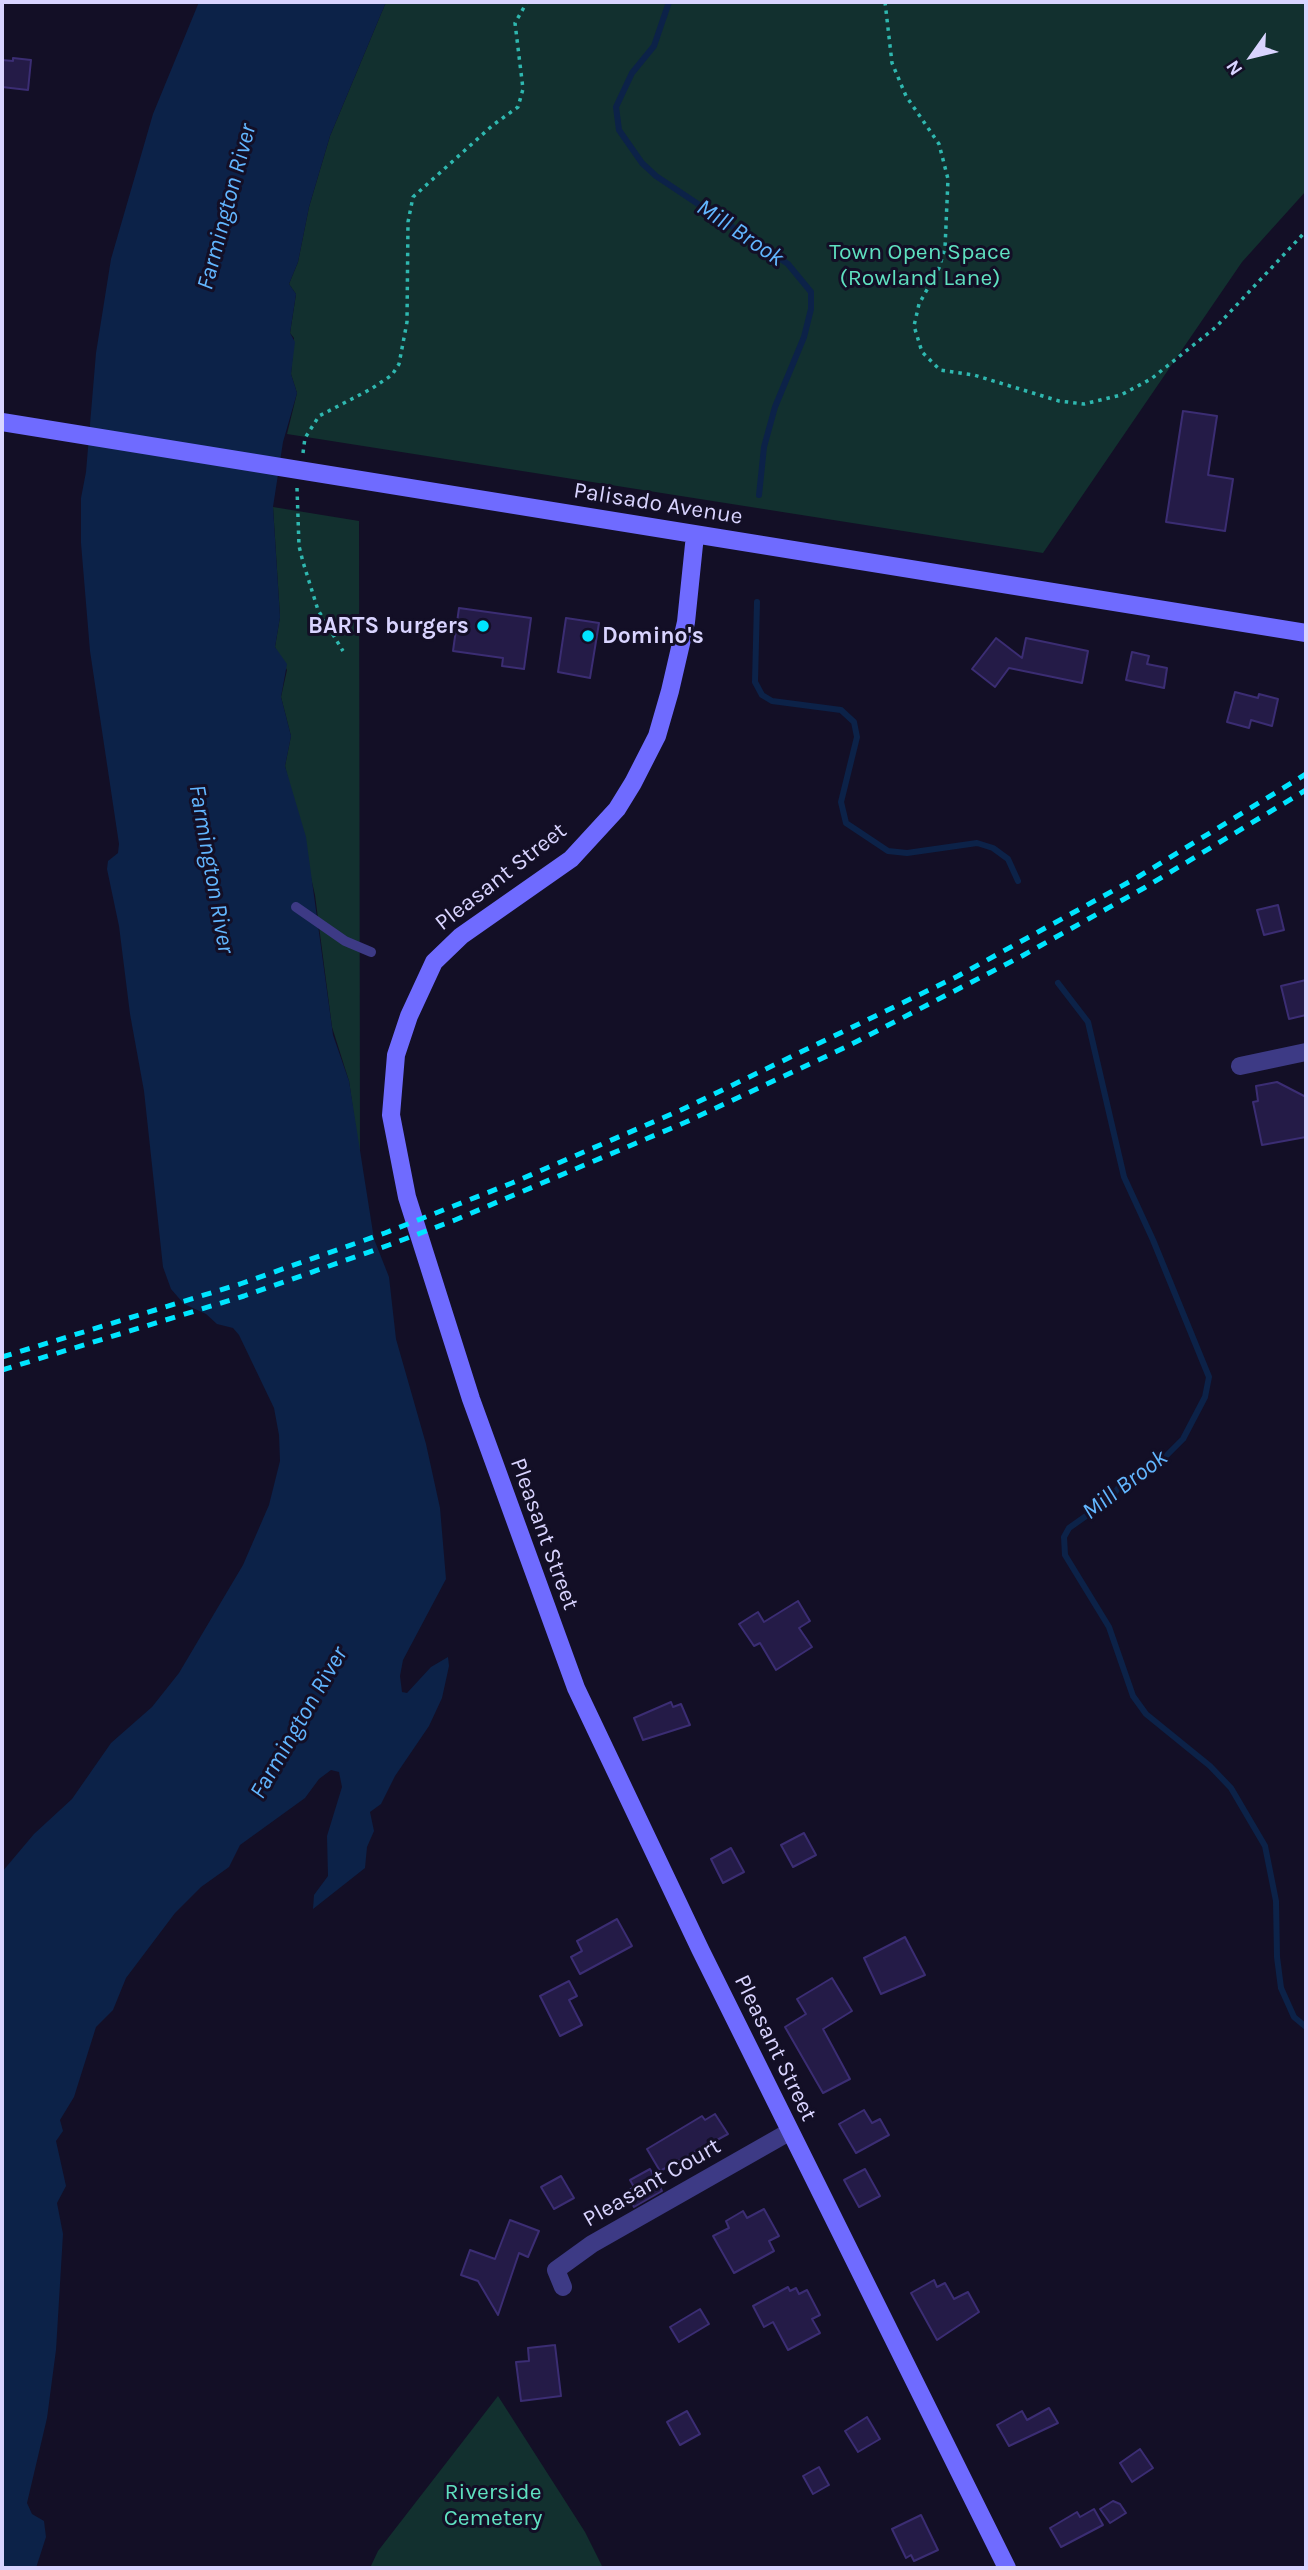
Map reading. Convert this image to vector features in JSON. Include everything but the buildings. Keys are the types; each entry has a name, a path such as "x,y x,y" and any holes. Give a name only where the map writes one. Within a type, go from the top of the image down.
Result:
{"street":[{"name":"Palisado Avenue","path":"2,422 308,467 695,535 1306,633"},
{"name":"Pleasant Street","path":"695,535 686,622 670,691 657,736 633,783 617,809 571,859 470,930 434,962 409,1016 396,1055 391,1115 407,1197 471,1399 576,1688 789,2132 1007,2568"},
{"path":"1240,1066 1306,1052"},
{"name":"Pleasant Court","path":"563,2287 556,2270 592,2244 789,2132"}],"lane":[{"path":"296,907 345,941 371,952"}],"path":[{"path":"308,467 305,438 319,416 392,375 399,364 407,322 408,222 413,197 493,125 518,107 523,89 515,23 527,2"},
{"path":"885,2 892,63 906,96 939,144 948,179 945,248 939,268 919,304 914,326 922,352 940,370 974,375 1059,401 1101,402 1151,379 1216,327 1306,231"},
{"path":"297,487 299,545 318,610 343,651"}],"green space":[{"name":"Town Open Space (Rowland Lane)","path":"386,2 1306,2 1306,191 1242,262 1043,553 287,434 297,393 291,374 294,338 290,333 296,294 289,284 298,262 309,207 330,136"},
{"path":"273,507 359,521 360,1159 349,1081 332,1027 315,895 285,766 291,736 281,697 287,670 275,647 280,617"},
{"name":"Riverside Cemetery","path":"498,2396 585,2532 603,2568 370,2568 378,2551"}],"water":[{"name":"Farmington River","path":"199,2 386,2 330,136 309,207 298,262 289,284 296,294 290,333 295,342 291,374 297,393 283,442 273,507 280,617 275,647 287,664 281,697 291,736 285,766 306,837 333,1035 349,1081 374,1239 389,1277 396,1339 426,1444 440,1508 446,1579 403,1660 400,1676 402,1692 407,1693 431,1667 448,1657 449,1666 442,1698 429,1726 395,1776 381,1804 370,1812 374,1831 367,1847 365,1868 313,1909 314,1895 328,1876 327,1836 342,1787 339,1772 331,1770 319,1779 305,1798 240,1845 229,1867 201,1887 175,1913 126,1978 113,2010 96,2027 74,2097 60,2120 63,2131 56,2141 66,2186 57,2203 63,2234 56,2350 47,2418 27,2503 32,2514 44,2521 46,2537 36,2568 2,2568 2,1872 34,1834 72,1799 111,1743 152,1707 179,1673 243,1565 269,1505 280,1461 274,1408 239,1335 233,1328 217,1324 206,1314 184,1304 171,1289 163,1267 144,1091 130,1014 119,926 107,869 108,861 118,853 119,844 90,651 81,543 81,498 86,472 96,353 111,259 153,114"}],"waterway":[{"name":"Mill Brook","path":"669,2 654,46 632,73 616,107 619,130 642,163 656,176 788,264 811,292 811,309 804,337 775,407 764,447 759,495"},
{"name":"Mill Brook","path":"757,602 755,682 762,695 772,701 841,710 854,722 857,737 841,802 846,823 888,851 907,853 977,843 993,848 1008,859 1018,881"},
{"name":"Mill Brook","path":"1058,983 1088,1022 1124,1177 1209,1377 1205,1397 1183,1439 1156,1466 1119,1487 1110,1499 1069,1528 1064,1537 1065,1555 1109,1627 1133,1696 1146,1714 1210,1766 1231,1788 1265,1846 1276,1901 1277,1957 1281,1988 1294,2017 1306,2027"}],"railway":[{"path":"2,1357 240,1284 385,1233 512,1183 681,1110 958,976 1138,877 1306,774"},
{"path":"2,1370 244,1296 389,1245 455,1220 686,1122 846,1047 1022,956 1144,888 1306,790"}],"place":[{"name":"BARTS burgers","path":"483,626"},
{"name":"Domino's","path":"588,636"}]}
